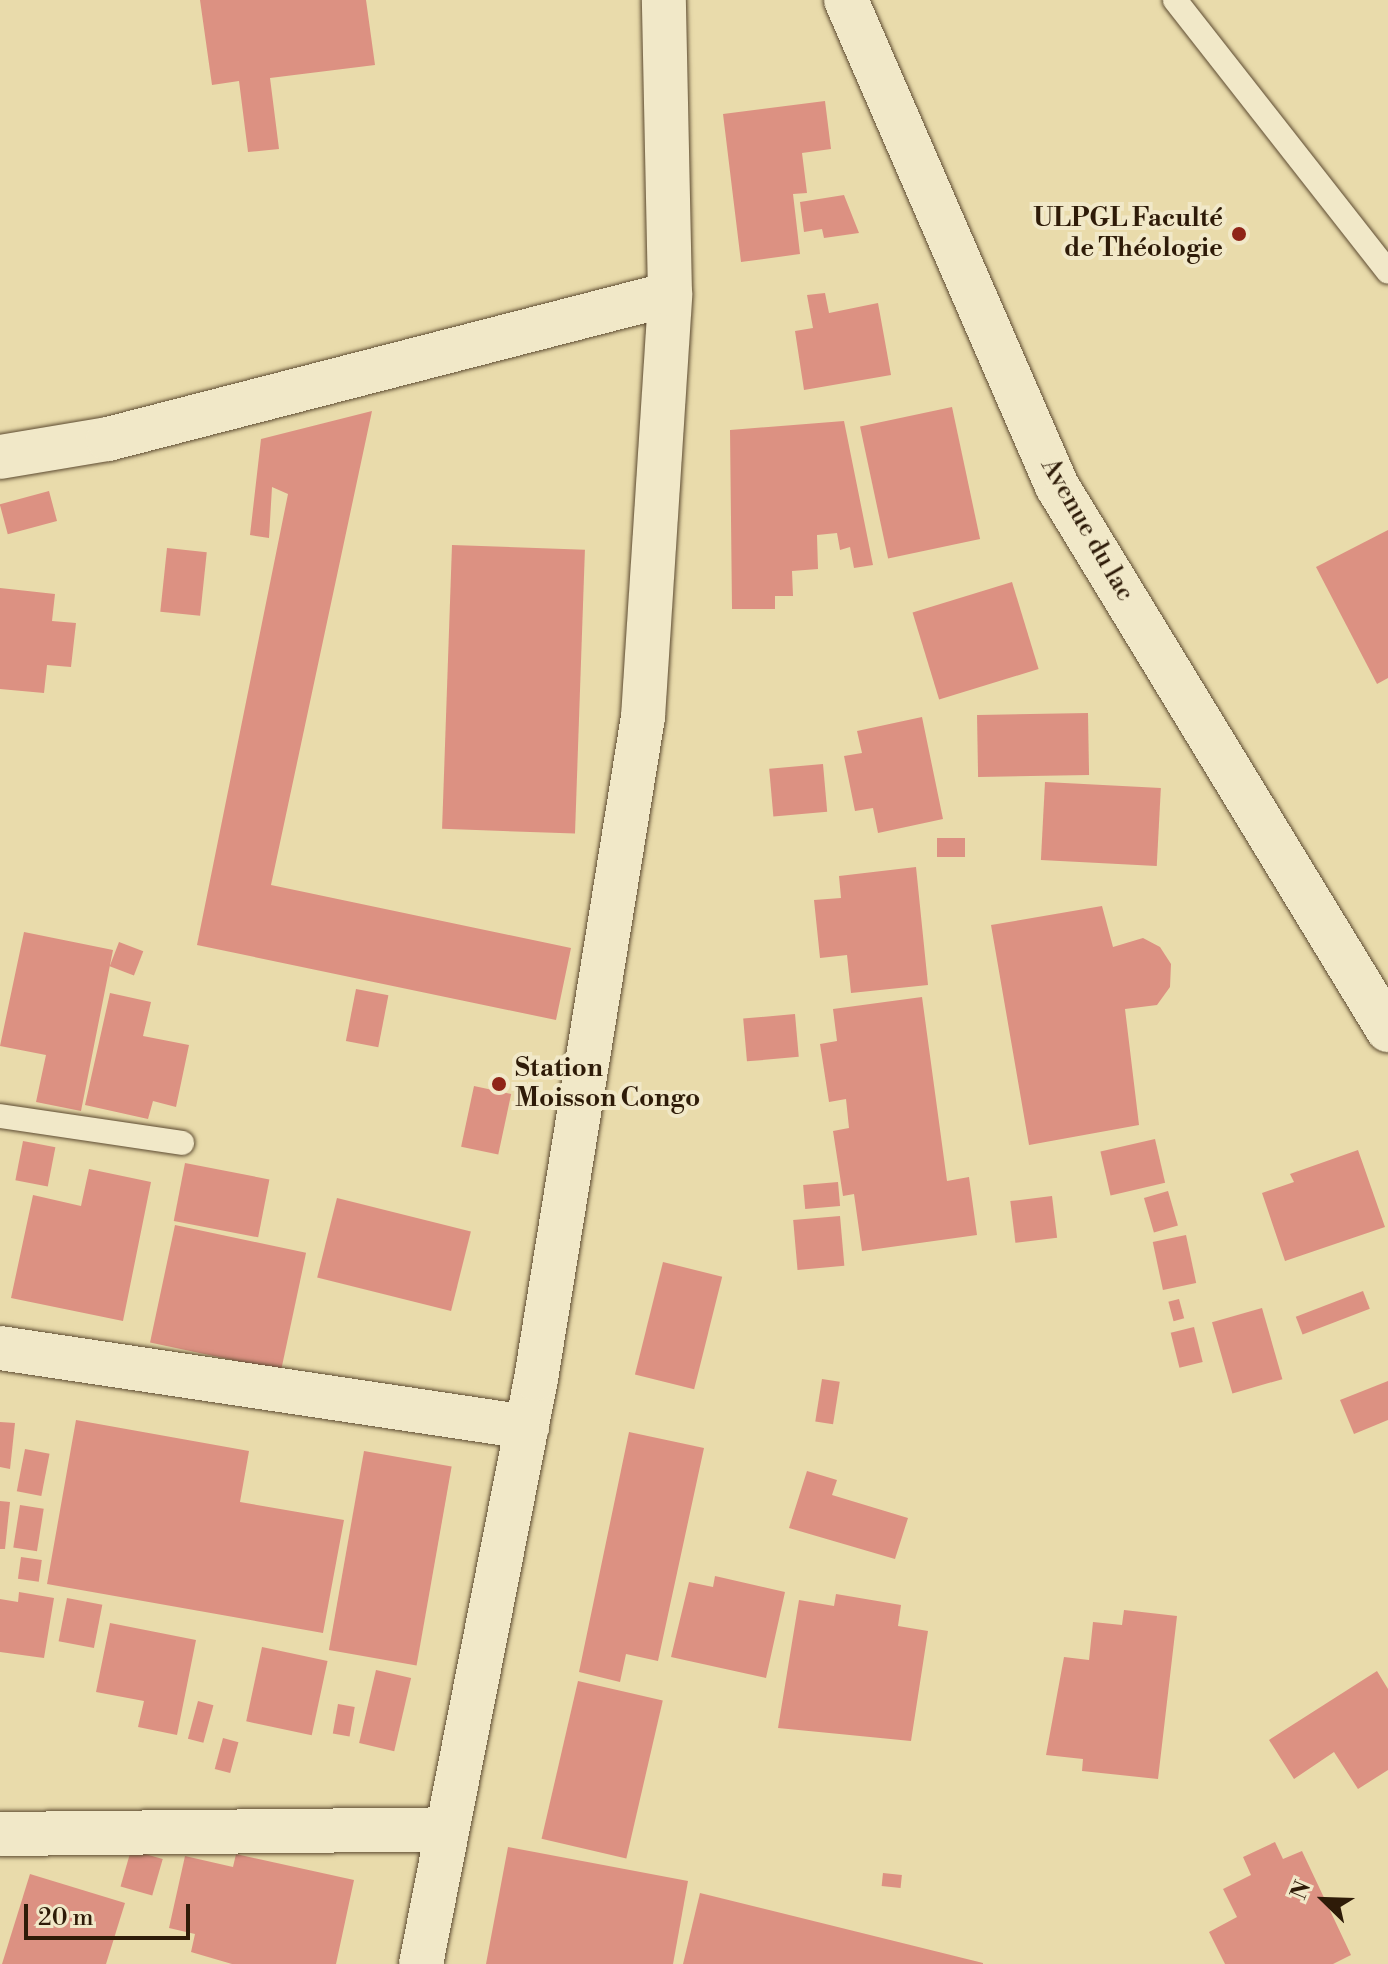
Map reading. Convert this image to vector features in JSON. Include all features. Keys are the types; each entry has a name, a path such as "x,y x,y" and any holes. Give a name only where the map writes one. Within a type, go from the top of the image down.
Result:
{"street":[{"path":"421,1964 527,1427 643,717 670,294 664,0"},
{"name":"Avenue du lac","path":"846,0 1057,486 1388,1030"},
{"path":"0,457 108,439 670,294"},
{"path":"0,1348 527,1427"},
{"path":"0,1834 447,1829"}],"lane":[{"path":"1175,0 1388,272"},
{"path":"0,1116 182,1143"}],"building":[{"path":"200,0 366,0 375,65 270,78 279,149 248,152 239,81 212,85"},
{"path":"825,101 831,149 802,153 807,193 793,194 800,254 741,262 723,114"},
{"path":"844,195 859,233 824,238 822,229 804,232 800,202"},
{"path":"825,293 829,313 878,303 891,375 804,390 795,331 813,328 807,295"},
{"path":"952,407 980,539 888,559 860,427"},
{"path":"372,411 271,885 571,948 556,1020 197,945 288,494 272,487 269,538 250,535 261,439"},
{"path":"844,421 873,565 854,568 850,547 840,550 837,533 817,535 818,569 792,571 793,596 775,596 775,609 732,609 730,430"},
{"path":"49,491 57,521 8,534 0,504"},
{"path":"1388,530 1388,678 1377,684 1316,567"},
{"path":"452,545 585,550 575,833 442,829"},
{"path":"167,548 207,552 200,616 160,612"},
{"path":"1012,582 1039,669 939,699 913,612"},
{"path":"0,588 55,594 52,621 76,623 71,667 47,665 44,693 0,689"},
{"path":"1088,713 1089,775 978,777 977,715"},
{"path":"922,717 943,819 878,833 873,808 855,811 844,756 862,753 857,731"},
{"path":"823,764 827,812 773,817 769,769"},
{"path":"1045,782 1161,788 1157,866 1041,860"},
{"path":"937,838 965,838 965,857 937,857"},
{"path":"916,867 928,985 851,993 847,955 820,958 814,900 841,898 839,876"},
{"path":"1102,906 1113,947 1143,938 1160,947 1171,964 1170,987 1157,1005 1125,1009 1139,1125 1029,1145 991,925"},
{"path":"24,932 113,950 81,1111 36,1102 46,1055 0,1046"},
{"path":"119,942 143,951 134,976 110,966"},
{"path":"356,989 388,995 378,1047 346,1041"},
{"path":"110,993 151,1002 143,1036 189,1045 176,1107 153,1101 148,1119 85,1105"},
{"path":"922,997 947,1181 969,1177 977,1235 862,1251 854,1194 843,1196 833,1131 849,1128 846,1099 829,1102 820,1044 837,1041 833,1009"},
{"path":"795,1014 799,1057 747,1061 743,1019"},
{"path":"474,1086 511,1094 498,1155 461,1147"},
{"path":"1155,1139 1165,1183 1111,1195 1100,1152"},
{"path":"23,1141 55,1147 48,1187 15,1180"},
{"path":"1358,1150 1385,1227 1285,1261 1262,1193 1294,1182 1290,1174"},
{"path":"185,1163 269,1179 258,1237 174,1221"},
{"path":"89,1169 151,1182 123,1321 11,1298 33,1195 81,1206"},
{"path":"838,1182 840,1206 805,1209 803,1185"},
{"path":"1168,1191 1178,1226 1154,1232 1144,1198"},
{"path":"1052,1196 1057,1238 1015,1243 1010,1201"},
{"path":"337,1198 471,1231 451,1311 317,1278"},
{"path":"840,1216 844,1266 798,1270 793,1220"},
{"path":"175,1225 306,1253 281,1370 150,1342"},
{"path":"1186,1235 1196,1283 1163,1290 1153,1242"},
{"path":"663,1262 722,1277 694,1389 635,1375"},
{"path":"1363,1291 1370,1309 1303,1335 1296,1317"},
{"path":"1179,1299 1184,1318 1174,1321 1168,1302"},
{"path":"1262,1308 1282,1379 1232,1393 1212,1322"},
{"path":"1194,1327 1203,1362 1179,1368 1171,1333"},
{"path":"822,1379 840,1382 833,1424 815,1421"},
{"path":"1388,1381 1388,1420 1354,1434 1340,1400"},
{"path":"76,1420 249,1451 240,1502 344,1520 323,1633 47,1584"},
{"path":"0,1422 15,1423 10,1469 0,1467"},
{"path":"629,1432 704,1448 658,1661 626,1654 620,1682 579,1672"},
{"path":"25,1449 50,1454 41,1496 17,1491"},
{"path":"364,1451 452,1466 417,1665 329,1650"},
{"path":"807,1471 837,1480 832,1495 908,1518 895,1559 789,1528"},
{"path":"0,1501 10,1502 5,1549 0,1549"},
{"path":"20,1505 44,1509 37,1551 13,1547"},
{"path":"21,1557 42,1560 39,1582 18,1579"},
{"path":"715,1576 785,1592 766,1678 671,1657 689,1582 713,1587"},
{"path":"19,1592 54,1598 44,1658 0,1652 0,1599 18,1602"},
{"path":"836,1594 901,1605 898,1626 928,1631 911,1741 778,1728 799,1600 834,1606"},
{"path":"67,1598 102,1605 94,1648 59,1641"},
{"path":"1124,1610 1177,1616 1158,1779 1082,1771 1083,1759 1046,1755 1064,1657 1089,1660 1093,1622 1122,1625"},
{"path":"110,1623 196,1640 177,1735 138,1727 144,1701 96,1692"},
{"path":"262,1647 328,1661 312,1735 246,1721"},
{"path":"376,1670 411,1678 394,1751 359,1743"},
{"path":"1377,1671 1388,1689 1388,1770 1358,1789 1334,1752 1294,1779 1269,1740"},
{"path":"578,1681 663,1701 626,1858 542,1839"},
{"path":"198,1701 213,1705 203,1743 188,1739"},
{"path":"338,1704 355,1707 350,1736 333,1734"},
{"path":"223,1738 238,1742 230,1773 215,1769"},
{"path":"1275,1842 1283,1859 1302,1851 1351,1955 1333,1964 1225,1964 1209,1932 1237,1917 1223,1889 1251,1875 1243,1857"},
{"path":"508,1847 688,1881 673,1964 486,1964"},
{"path":"131,1850 163,1859 152,1896 121,1887"},
{"path":"236,1854 354,1880 336,1964 232,1964 191,1952 195,1934 169,1928 185,1856 233,1867"},
{"path":"883,1873 902,1875 901,1888 882,1886"},
{"path":"30,1874 125,1903 106,1964 2,1964"},
{"path":"700,1893 983,1963 983,1964 683,1964"}],"place":[{"name":"ULPGL Faculté de Théologie","path":"1239,234"},
{"name":"Station Moisson Congo","path":"499,1084"}]}
